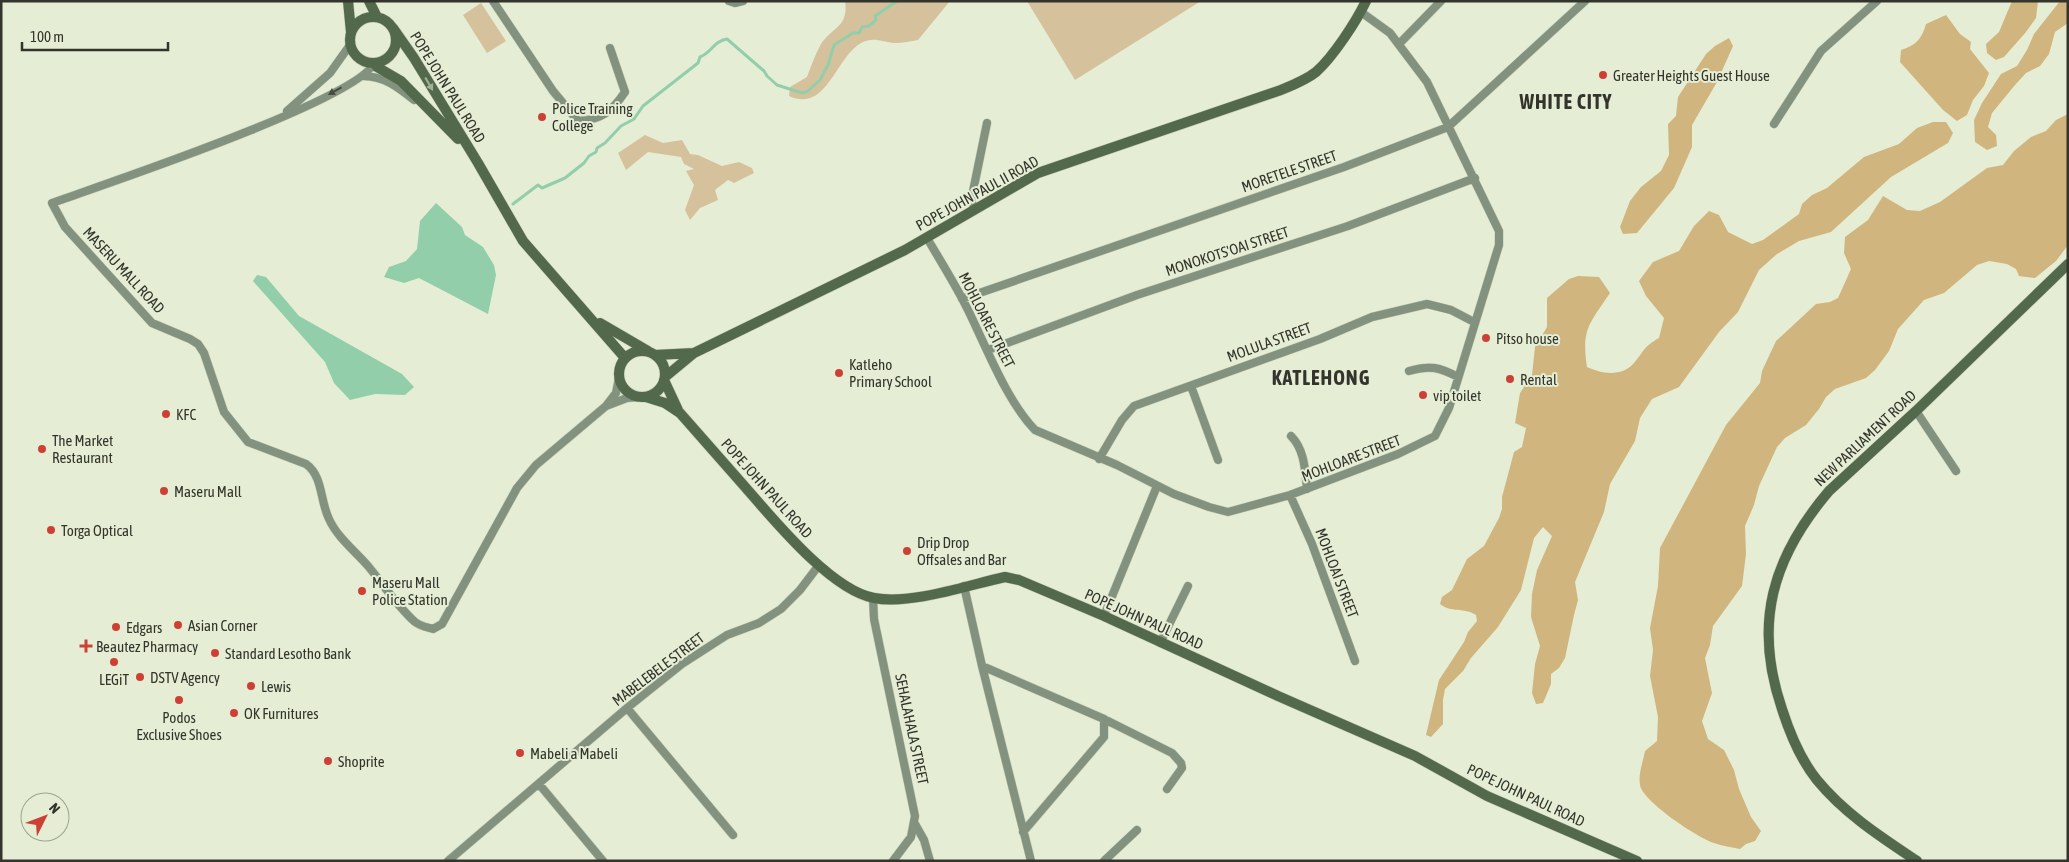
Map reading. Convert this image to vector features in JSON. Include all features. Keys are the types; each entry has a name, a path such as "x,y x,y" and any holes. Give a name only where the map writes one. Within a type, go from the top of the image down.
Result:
{"main road":[{"path":"348,1 351,32 350,45 359,58 375,63 388,58 394,50 396,37 393,28 388,22 377,17 363,18 351,32"},
{"path":"369,1 377,17"},
{"name":"POPE JOHN PAUL II ROAD","path":"694,354 927,238 1038,173 1281,90 1302,81 1323,66 1366,1"},
{"name":"POPE JOHN PAUL ROAD","path":"393,28 414,58 478,163 523,242 625,358"},
{"name":"POPE JOHN PAUL ROAD","path":"375,63 395,76 423,103 478,163"},
{"name":"NEW PARLIAMENT ROAD","path":"1918,861 1865,827 1831,796 1807,767 1792,738 1776,692 1770,665 1767,633 1781,566 1786,553 1813,511 1829,491 1916,411 2068,264"},
{"name":"POPE JOHN PAUL ROAD","path":"589,315 653,354"},
{"path":"637,352 694,354 665,379 660,389 642,397 626,391 619,378 621,364 625,358 637,352"},
{"path":"653,354 663,365 665,379"},
{"name":"POPE JOHN PAUL ROAD","path":"665,379 680,413"},
{"name":"POPE JOHN PAUL ROAD","path":"642,397 665,403 680,413 781,527 819,565 841,582 873,598 913,598 1006,577 1040,588 1415,756 1487,796 1637,861"}],"street":[{"path":"493,1 553,91 578,121 587,121 606,115 625,92 610,48"},
{"path":"729,1 735,3 743,1"},
{"path":"1399,44 1441,1"},
{"name":"MORETELE STREET","path":"962,298 1344,167 1448,127 1585,1"},
{"path":"1774,124 1820,51 1877,1"},
{"name":"MOHLOARE STREET","path":"927,238 962,298 1012,398 1027,422 1035,430 1099,459 1117,465 1157,486 1209,507 1228,512 1290,495 1398,454 1435,436 1448,408 1458,377 1498,245 1499,231 1427,82 1390,33 1360,12"},
{"name":"MASERU MALL ROAD","path":"271,121 292,107 326,77 350,45"},
{"name":"MASERU MALL ROAD","path":"375,63 372,69 362,76 319,100 271,121 194,152 52,203 65,227 152,323 198,344 204,353 224,412 248,442 270,452 306,464 313,469 317,477 324,507 336,530 415,622 433,629 442,624 517,488 536,465 606,406 616,393 619,378"},
{"path":"362,76 383,78 417,102 423,103"},
{"path":"975,209 971,201 987,123"},
{"name":"MONOKOTS'OAI STREET","path":"988,350 1137,295 1348,226 1475,178"},
{"name":"MOLULA STREET","path":"1099,459 1122,420 1134,406 1320,339 1372,317 1427,304 1451,310 1474,322"},
{"path":"1409,371 1428,366 1446,371 1458,377"},
{"path":"1191,386 1218,460"},
{"name":"MASERU MALL ROAD","path":"606,406 627,398 642,397"},
{"path":"1916,411 1956,471"},
{"path":"1291,436 1298,443 1307,489"},
{"path":"1104,616 1157,486"},
{"name":"MOHLOAI STREET","path":"1290,495 1312,544 1355,661"},
{"name":"MABELEBELE STREET","path":"448,861 627,708 682,664 727,635 759,624 781,609 800,590 819,565"},
{"path":"964,586 1031,861"},
{"path":"1160,642 1188,586"},
{"name":"SEHALAHALA STREET","path":"873,598 874,619 913,799 915,824 906,845 893,861"},
{"path":"982,666 1104,719 1172,753 1182,768 1167,789"},
{"path":"627,708 733,835"},
{"path":"1023,832 1104,737 1104,719"},
{"path":"539,784 603,861"},
{"path":"915,824 924,840 930,861"},
{"path":"1104,861 1137,830"}],"shaded area":[{"path":"845,1 950,1 918,40 895,43 870,40 861,43 852,50 822,91 813,97 802,99 789,96 790,87 807,77 815,56 825,38 842,22 846,10"},
{"path":"1027,1 1201,1 1075,80"},
{"path":"2012,1 2038,1 2036,18 2004,57 1996,60 1987,53 1986,44 1999,32"},
{"path":"2060,1 2068,1 2068,23 2055,32 2049,54 2040,66 2026,73 1992,113 1988,127 1996,135 1997,146 1987,150 1975,142 1974,120 1982,103 2001,74 2017,66 2034,34"},
{"path":"481,3 506,41 487,53 463,15"},
{"path":"1946,15 1960,34 1971,42 1970,49 1989,73 1984,86 1973,100 1967,115 1957,121 1943,110 1900,62 1901,50 1917,41 1926,24"},
{"path":"1729,38 1733,46 1717,82 1692,125 1692,147 1674,188 1637,233 1623,234 1620,227 1630,201 1641,187 1661,171 1669,155 1668,124 1676,116 1678,97 1706,54"},
{"path":"2068,114 2068,245 2056,261 2035,278 2019,276 2016,269 2007,264 1989,261 1977,265 1944,293 1924,300 1898,329 1889,351 1875,370 1866,378 1835,389 1826,397 1806,425 1785,438 1777,447 1759,486 1754,505 1745,526 1746,554 1742,586 1713,626 1710,645 1705,658 1712,693 1702,721 1708,739 1724,750 1734,770 1739,789 1751,817 1761,831 1755,841 1746,844 1740,849 1706,840 1684,827 1660,809 1643,792 1640,785 1640,772 1645,751 1657,741 1658,717 1650,676 1653,650 1650,628 1658,586 1660,548 1726,425 1760,383 1762,371 1776,341 1816,304 1830,302 1838,298 1851,269 1844,253 1845,237 1868,220 1883,196 1907,210 1920,211 1940,202 1987,168 2003,165 2014,151 2031,137 2046,131 2056,120"},
{"path":"1933,122 1946,122 1953,133 1948,143 1891,177 1831,232 1799,241 1777,254 1759,270 1738,312 1719,332 1679,387 1652,399 1640,418 1635,441 1610,484 1604,512 1575,582 1578,600 1565,658 1559,668 1551,674 1551,684 1543,703 1536,704 1532,693 1535,664 1540,646 1531,617 1532,594 1537,570 1552,536 1543,527 1534,538 1521,590 1498,627 1471,658 1463,671 1445,689 1443,724 1431,737 1426,735 1439,680 1464,642 1468,632 1477,621 1476,615 1467,611 1444,607 1440,604 1442,597 1452,590 1467,559 1484,546 1499,518 1502,509 1502,497 1514,452 1522,447 1526,428 1515,423 1520,393 1532,375 1535,347 1547,327 1547,298 1569,279 1578,276 1599,277 1610,293 1592,320 1586,335 1585,354 1587,367 1605,373 1624,371 1634,363 1647,346 1659,338 1664,318 1646,296 1639,281 1653,262 1679,251 1694,226 1709,211 1719,215 1728,232 1752,244 1763,240 1799,214 1802,204 1812,195 1827,188 1864,157 1899,144 1917,128"},
{"path":"645,135 663,143 682,140 690,154 698,155 722,166 739,162 752,168 754,173 734,183 728,180 715,190 718,200 700,208 690,220 685,210 694,185 686,171 694,169 684,164 681,157 648,152 626,170 618,153"},
{"path":"436,203 462,227 465,235 483,247 494,265 496,275 488,314 419,278 404,283 384,277 389,267 406,261 417,249 420,221"},
{"path":"257,275 266,277 299,316 402,374 414,387 405,395 375,394 350,400 334,383 325,362 253,281"}],"waterway":[{"path":"513,204 538,185 542,188 565,178 596,152 597,148 605,143 621,126 634,119 643,106 698,63 700,57 719,42 727,39 764,71 777,85 802,93 808,91 820,80 828,65 834,45 853,33 859,33 862,27 869,26 876,20 875,16 897,1"}],"place":[{"name":"Greater Heights Guest House","path":"1603,75"},
{"name":"Police Training College","path":"542,117"},
{"name":"Pitso house","path":"1486,338"},
{"name":"Katleho Primary School","path":"839,373"},
{"name":"Rental","path":"1510,379"},
{"name":"vip toilet","path":"1423,395"},
{"name":"KFC","path":"166,414"},
{"name":"The Market Restaurant","path":"42,449"},
{"name":"Maseru Mall","path":"164,491"},
{"name":"Torga Optical","path":"51,530"},
{"name":"Drip Drop Offsales and Bar","path":"907,551"},
{"name":"Maseru Mall Police Station","path":"362,591"},
{"name":"Asian Corner","path":"178,625"},
{"name":"Edgars","path":"116,627"},
{"name":"Beautez Pharmacy","path":"86,646"},
{"name":"Standard Lesotho Bank","path":"215,653"},
{"name":"LEGiT","path":"114,662"},
{"name":"DSTV Agency","path":"140,677"},
{"name":"Lewis","path":"251,686"},
{"name":"Podos Exclusive Shoes","path":"179,700"},
{"name":"OK Furnitures","path":"234,713"},
{"name":"Mabeli a Mabeli","path":"520,753"},
{"name":"Shoprite","path":"328,761"}],"district":[{"name":"WHITE CITY","path":"1566,101"},
{"name":"KATLEHONG","path":"1321,377"}]}
